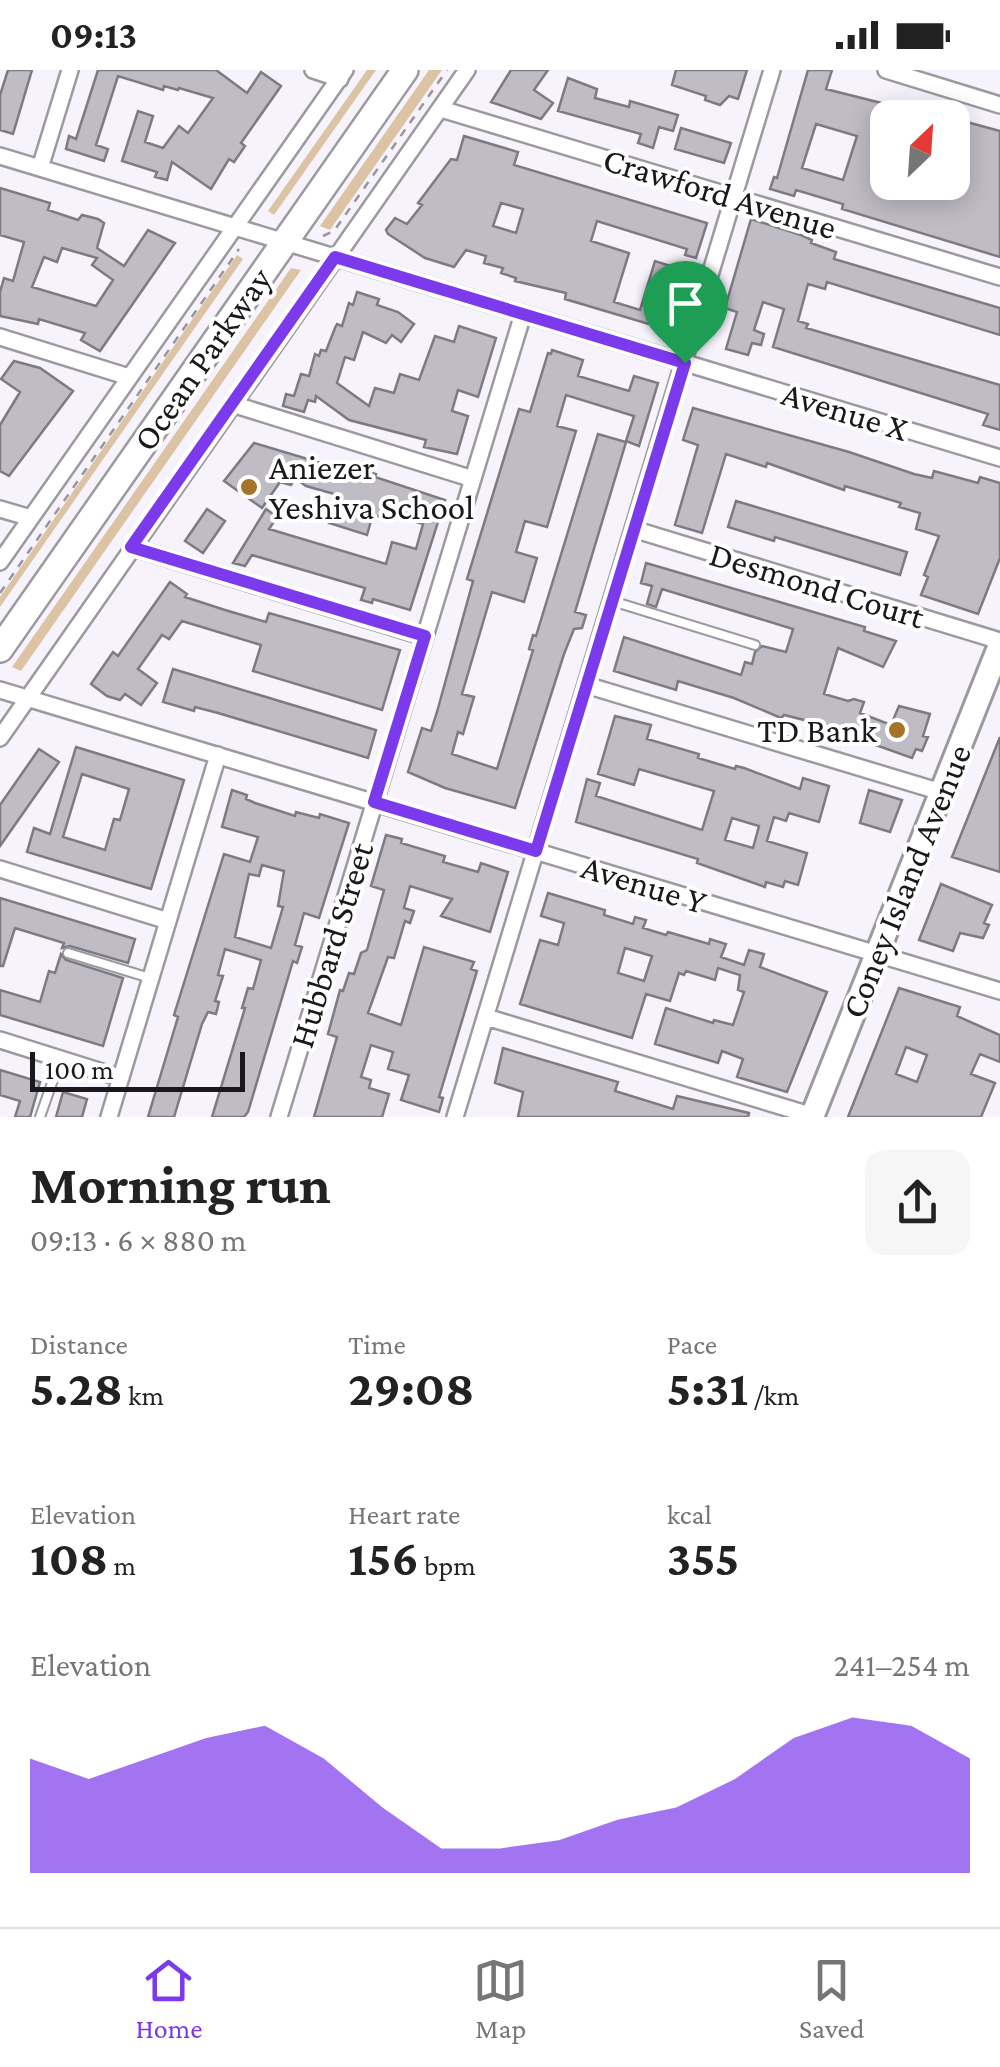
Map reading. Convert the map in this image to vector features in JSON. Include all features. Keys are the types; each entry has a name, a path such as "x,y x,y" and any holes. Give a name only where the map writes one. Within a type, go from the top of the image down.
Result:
{"main road":[{"name":"Ocean Parkway","path":"0,649 405,70"},
{"name":"Coney Island Avenue","path":"813,1116 1000,643"}],"street":[{"path":"40,168 70,70"},
{"path":"312,70 342,74"},
{"name":"Ocean Parkway","path":"0,738 467,70"},
{"path":"455,1117 772,70"},
{"path":"886,70 1000,105"},
{"name":"Ocean Parkway","path":"0,562 342,74"},
{"name":"Crawford Avenue","path":"441,109 1000,277"},
{"name":"Avenue X","path":"0,156 1000,458"},
{"name":"Hubbard Street","path":"279,1117 522,314"},
{"path":"0,337 129,377"},
{"path":"232,404 472,479"},
{"path":"0,509 31,518"},
{"name":"Desmond Court","path":"634,529 1000,643"},
{"path":"131,547 425,636"},
{"path":"586,686 941,792"},
{"name":"Avenue Y","path":"0,690 1000,991"},
{"path":"109,1117 218,756"},
{"path":"0,869 168,921"},
{"path":"486,1017 813,1116"},
{"path":"0,1040 121,1078"}],"lane":[{"path":"612,601 755,645"},
{"path":"68,952 151,978"},
{"path":"40,1117 60,1059"}],"path":[{"path":"322,237 334,231 447,70"},
{"path":"0,593 242,244"}],"shaded area":[{"path":"367,70 376,70 274,215 268,211"},
{"path":"429,70 442,70 330,230 320,226"},
{"path":"237,255 243,259 0,607 0,597"},
{"path":"291,268 301,270 21,671 12,667"}],"building":[{"path":"8,70 32,70 13,134 0,130 0,95"},
{"path":"98,70 216,70 247,93 261,72 281,86 241,143 245,146 234,162 229,159 211,189 172,162 167,180 155,177 157,172 122,161 138,111 153,116 145,142 163,148 179,126 188,133 213,98 179,88 164,86 163,90 118,76 96,145 108,149 104,161 66,149 69,136 76,139"},
{"path":"511,70 548,70 534,90 553,103 541,119 491,102"},
{"path":"676,70 747,70 738,99 729,96 720,105 672,85"},
{"path":"808,70 832,70 826,89 870,100 870,200 970,200 970,123 1000,131 1000,257 842,209 843,204 796,190 794,196 770,189 774,177 777,178","holes":["816,124 857,136 843,180 802,168"]},
{"path":"568,78 597,89 595,98 629,107 630,101 678,115 673,131 659,127 653,148 638,143 641,134 558,111"},
{"path":"681,128 731,143 724,163 675,149"},
{"path":"464,136 518,152 514,165 707,223 696,258 685,255 687,249 597,221 591,241 629,253 614,302 640,310 655,261 677,268 662,328 565,299 566,293 515,281 516,278 501,273 503,268 484,263 486,256 466,250 454,267 425,258 388,234 386,230 395,218 407,224 451,159 457,160","holes":["501,203 523,209 516,233 493,226"]},
{"path":"0,188 50,203 48,210 78,220 82,215 98,219 104,223 97,248 124,266 148,230 175,243 100,351 81,340 85,333 39,319 38,324 0,316 4,278 13,281 24,242 0,235","holes":["62,248 97,258 92,265 113,280 96,306 32,287 44,257 57,262"]},
{"path":"751,219 812,240 811,243 836,252 834,259 1000,308 1000,335 827,282 825,289 808,284 798,321 808,324 806,328 1000,385 1000,430 983,425 988,414 773,347 784,309 763,302 754,330 764,334 761,345 752,343 748,355 726,349 737,312 725,308"},
{"path":"357,292 379,299 377,305 398,312 414,324 401,342 392,335 386,343 363,332 354,360 345,357 337,383 369,406 375,388 394,393 400,374 419,380 435,336 454,342 459,326 496,338 478,397 458,390 452,411 468,416 457,454 424,447 426,440 349,420 316,396 315,402 308,400 304,412 283,406 286,394 294,396 301,374 309,376 315,354 326,351"},
{"path":"552,350 583,360 578,376 629,391 634,376 658,383 639,446 626,441 634,416 566,395 557,426 576,431 547,527 525,521 516,552 537,558 524,602 492,592 462,694 474,697 463,734 458,732 452,754 497,769 533,650 529,649 533,635 536,636 598,434 626,442 575,612 586,615 582,628 574,629 564,654 515,808 445,788 408,772 422,728 431,731 437,712 473,581 467,579 519,409 530,412"},
{"path":"14,361 40,368 73,391 9,476 0,471 0,425 20,392 1,379"},
{"path":"693,408 914,474 932,478 934,471 978,483 980,477 1000,483 1000,558 978,614 921,595 939,536 916,529 920,513 899,507 901,503 845,486 844,490 767,463 766,467 726,454 702,533 675,525 698,445 683,440"},
{"path":"254,443 361,475 362,470 376,474 375,477 445,500 410,610 373,599 372,603 361,600 365,588 252,555 245,566 233,563 266,509 277,517 269,529 386,564 392,542 416,549 423,524 385,512 380,517 373,514 367,535 329,523 338,495 306,486 295,478 291,485 280,482 262,508 224,481"},
{"path":"736,501 907,552 900,575 775,537 774,541 728,527"},
{"path":"207,509 225,521 203,553 185,541"},
{"path":"646,563 865,627 864,631 896,641 883,667 838,648 824,694 864,702 860,713 891,725 899,706 930,714 922,751 916,749 912,758 839,732 840,729 784,715 781,718 678,681 676,690 614,671 624,637 741,675 745,662 752,664 755,652 762,646 786,652 793,629 662,589 656,607 647,604 652,586 641,583"},
{"path":"170,582 187,594 185,597 225,610 266,622 269,613 400,650 382,710 253,671 261,645 182,621 169,639 162,635 138,669 157,683 141,705 125,694 120,700 107,696 91,684 113,652 118,656"},
{"path":"173,669 376,730 368,758 218,713 163,702"},
{"path":"615,716 651,725 647,739 699,754 698,758 744,768 800,789 803,778 829,786 819,822 789,813 786,821 774,817 767,841 807,853 798,885 785,881 783,887 766,882 765,887 697,863 698,859 576,822 587,779 600,783 596,796 702,830 714,791 639,769 634,785 598,774","holes":["732,818 759,826 753,848 725,840"]},
{"path":"1000,737 1000,872 952,857"},
{"path":"76,747 184,780 151,889 27,852 34,828 50,834","holes":["82,774 129,789 105,850 63,837"]},
{"path":"39,749 59,762 0,846 0,805"},
{"path":"232,790 247,795 246,799 255,803 295,816 296,812 319,818 320,814 349,823 319,918 304,913 295,945 302,947 297,963 293,961 248,1112 244,1117 212,1117 248,988 253,989 261,960 225,949 218,975 223,976 215,1001 219,1002 216,1014 208,1012 202,1024 174,1117 148,1117 178,1017 174,1015 224,854 250,862 258,837 222,827","holes":["262,865 284,871 278,906 283,907 271,948 235,937 249,874 259,876"]},
{"path":"869,790 902,800 890,832 860,823"},
{"path":"386,835 445,856 443,862 478,872 481,863 508,872 490,932 441,916 452,899 410,886 404,908 414,911 410,923 405,921 394,958 388,957 368,1013 401,1025 424,947 474,962 471,969 477,971 439,1097 443,1098 439,1112 401,1100 409,1075 388,1069 393,1052 371,1045 361,1077 371,1080 369,1088 389,1094 382,1117 314,1117 337,1037 328,1034 340,990 343,991 349,973 354,974 361,953 367,950 384,890 371,886"},
{"path":"941,884 992,905 983,938 960,933 953,951 919,940"},
{"path":"548,893 605,910 604,915 633,924 635,917 646,920 643,928 666,935 668,932 709,944 710,939 726,944 721,957 744,965 749,950 764,954 760,967 827,992 787,1092 737,1077 743,1059 722,1051 718,1063 655,1044 666,1008 733,1025 744,992 738,990 740,975 718,968 715,980 686,971 684,975 679,973 670,1001 646,994 632,1038 520,1004 540,940 558,945 564,923 541,916","holes":["625,948 652,956 644,981 618,973"]},
{"path":"0,898 135,939 128,963 70,946 62,948 64,943 15,928 0,966"},
{"path":"61,954 66,960 123,978 103,1046 0,1015 0,990 40,1002 49,971 55,973"},
{"path":"899,988 960,1007 957,1016 1000,1035 1000,1062 980,1054 971,1074 995,1083 981,1117 848,1117","holes":["906,1047 927,1055 917,1082 896,1074"]},
{"path":"503,1048 618,1082 615,1091 673,1109 677,1096 749,1113 748,1117 518,1117 523,1092 495,1083"},
{"path":"0,1070 40,1082 30,1117 15,1117 20,1101 0,1095"},
{"path":"63,1092 87,1099 82,1117 56,1117"}],"place":[{"name":"Aniezer Yeshiva School","path":"249,487"},
{"name":"TD Bank","path":"897,730"}],"route":[{"path":"335,257 685,363 536,851 374,802 425,636 131,547 335,257"}]}
